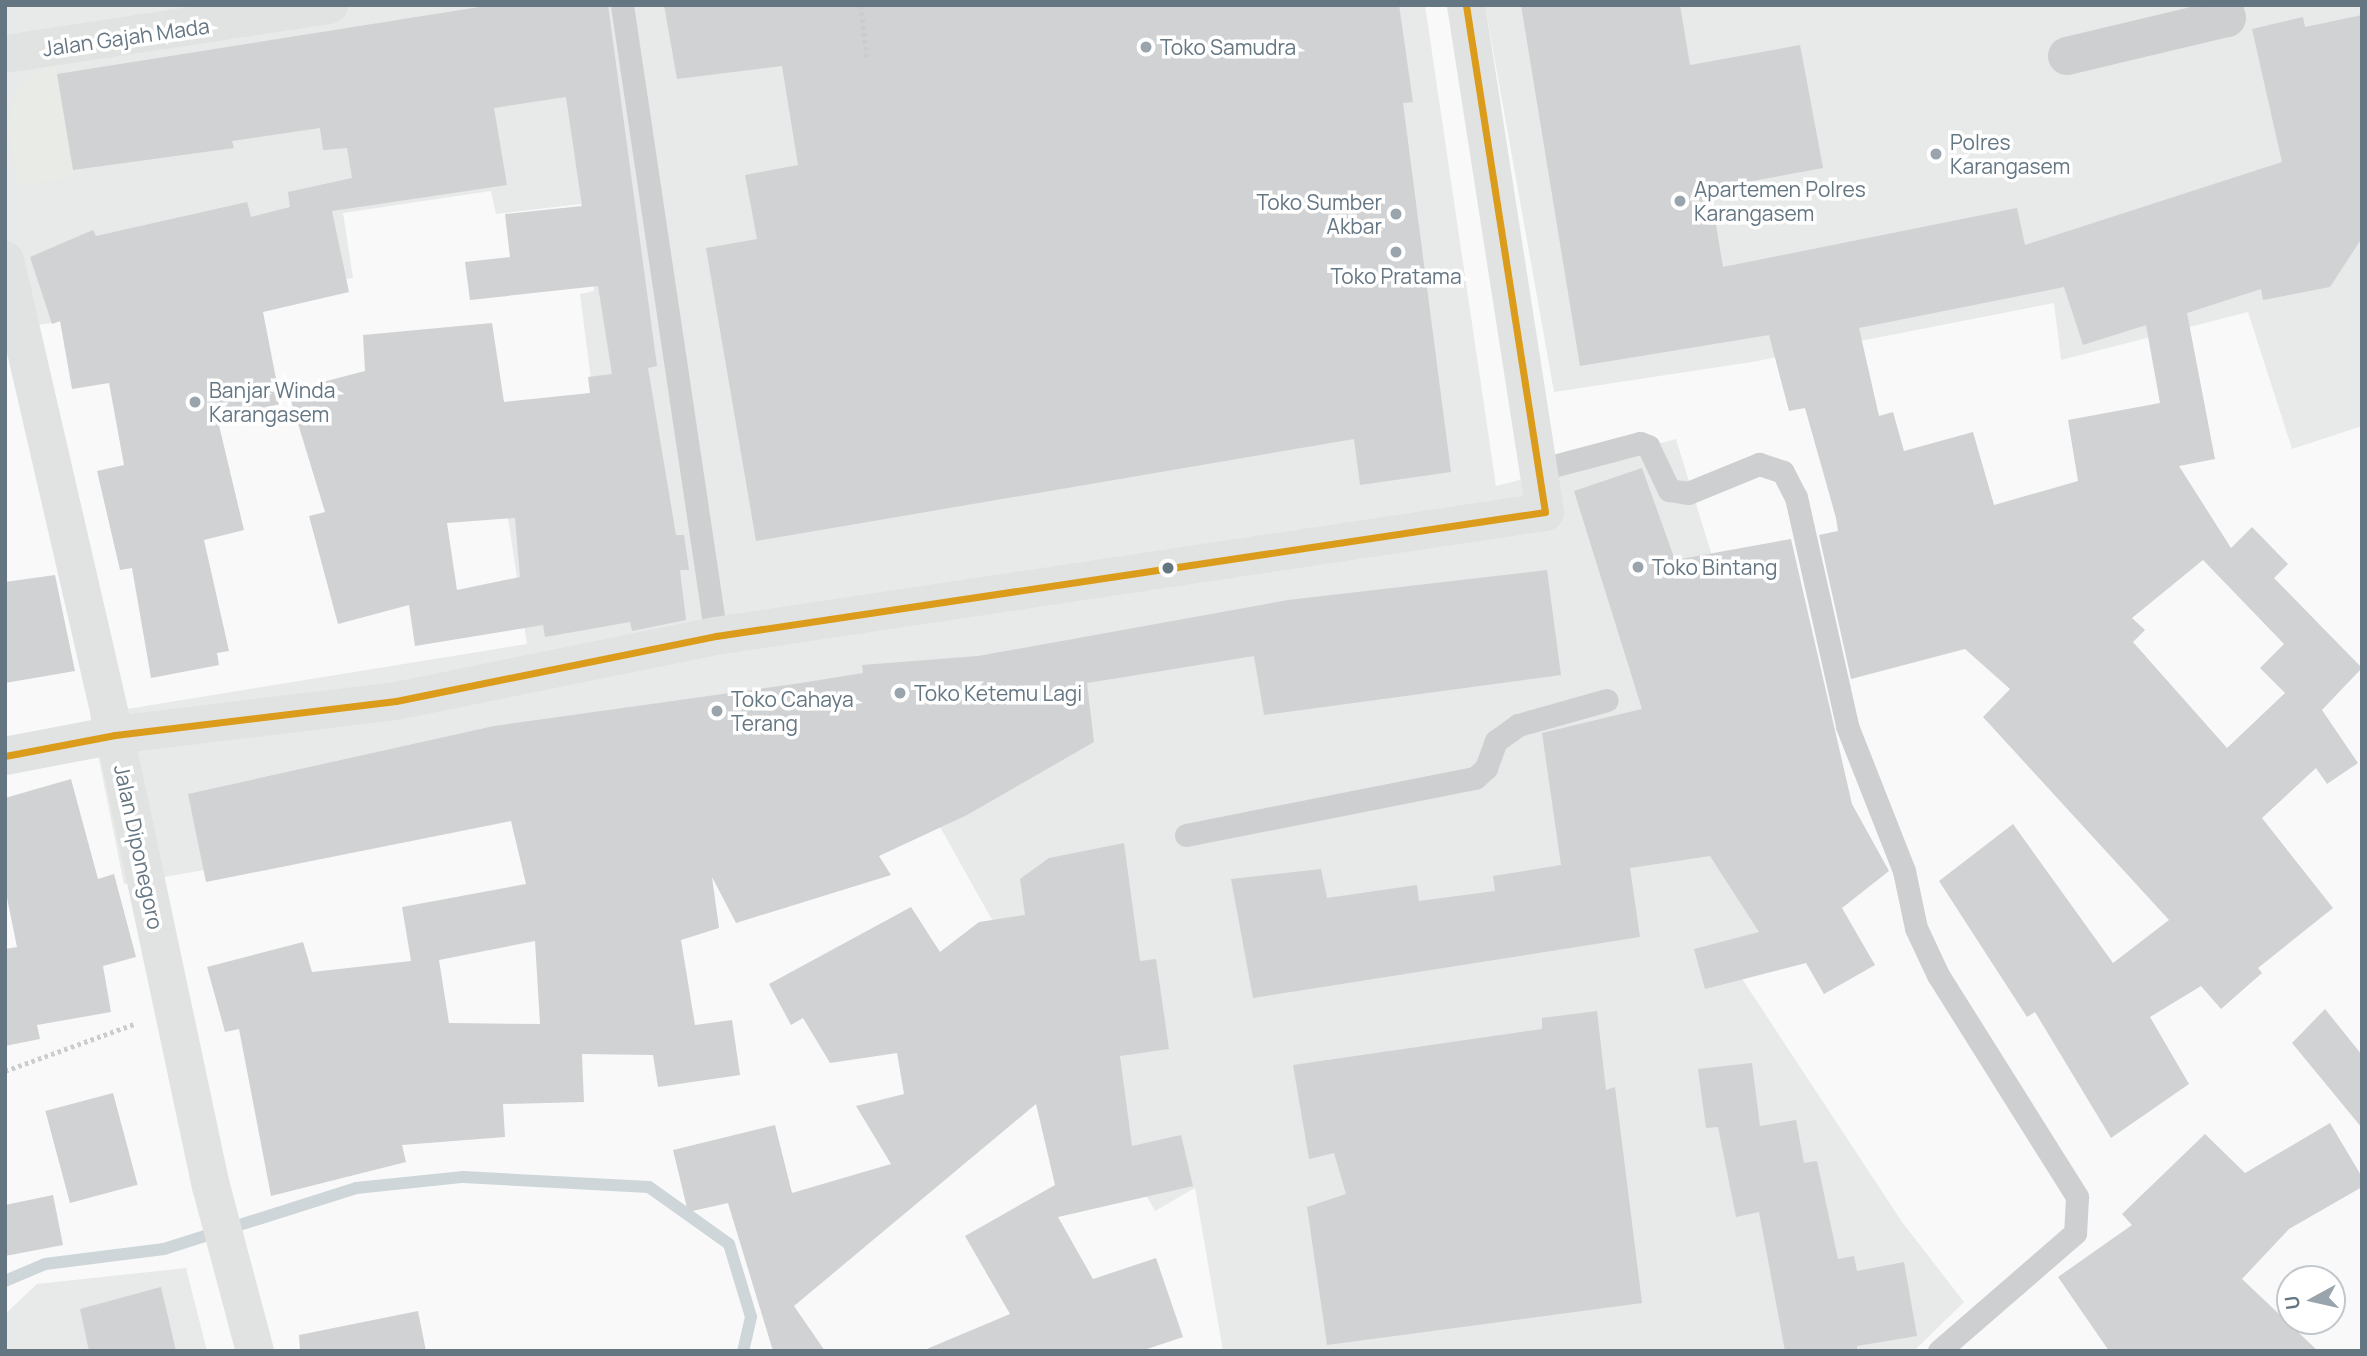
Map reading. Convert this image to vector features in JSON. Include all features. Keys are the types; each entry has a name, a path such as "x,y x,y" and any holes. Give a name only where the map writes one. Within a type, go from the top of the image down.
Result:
{"street":[{"name":"Jalan Gajah Mada","path":"5,54 241,13 329,5"},
{"path":"5,756 116,735 396,701 716,636 1545,512 1466,5"},
{"path":"2067,56 2227,18 2222,5"},
{"name":"Jalan Diponegoro","path":"5,260 116,735 211,1186 255,1351"}],"lane":[{"path":"622,5 716,636"},
{"path":"1538,470 1640,443 1648,446 1669,491 1688,493 1759,464 1783,472 1796,497 1847,726 1904,871 1916,928 1938,975 2077,1197 2075,1233 1939,1351"},
{"path":"1186,835 1475,778 1486,768 1496,741 1518,725 1608,700"}],"path":[{"path":"861,5 867,57"},
{"path":"5,1071 174,1009"}],"shaded area":[{"path":"5,5 1425,5 1496,486 1676,439 1828,932 1735,968 1902,1222 1964,1302 1914,1351 1223,1351 1195,1188 1155,1211 935,818 857,756 124,884 90,715 527,644 507,512 606,497 580,294 594,291 581,204 496,214 491,191 343,213 353,278 11,329 5,304"},
{"name":"Polres Karangasem","path":"1485,5 2362,5 2362,426 2292,449 2248,312 2061,360 2054,303 1752,362 1554,392"},
{"path":"55,62 74,177 18,186 8,124 12,104 24,80"},
{"path":"186,1268 207,1351 5,1351 5,1314 37,1284"}],"building":[{"path":"492,5 608,5 657,366 648,368 676,535 684,535 689,570 680,570 686,620 632,631 630,622 545,637 543,625 415,646 409,605 338,624 309,516 325,512 288,391 365,371 363,335 492,323 504,402 590,393 588,377 612,374 598,286 470,300 465,262 510,257 505,214 582,206 566,97 494,108 507,185 332,211 349,292 263,312 281,404 217,417 244,530 204,540 229,651 217,653 219,665 151,678 132,568 120,570 97,471 124,465 109,383 72,389 60,321 52,324 30,257 93,230 96,236 247,202 251,217 290,207 288,192 352,178 347,148 323,150 320,128 232,141 234,148 73,170 57,74","holes":["515,518 520,577 457,590 447,523"]},
{"path":"664,5 1399,5 1413,102 1403,103 1451,472 1360,485 1354,439 756,541 706,248 757,239 745,175 798,165 782,66 677,79"},
{"path":"1521,5 1680,5 1690,65 1800,45 1823,168 1710,189 1723,267 2017,208 2025,245 2282,162 2252,29 2303,17 2305,27 2362,15 2362,238 2330,287 2263,300 2261,289 2187,313 2215,459 2179,466 2231,548 2252,527 2288,564 2274,578 2362,668 2322,710 2358,763 2327,784 2316,768 2262,818 2333,908 2258,968 2262,973 2221,1009 2201,986 2150,1017 2189,1084 2111,1138 2035,1012 2027,1017 1939,881 2013,824 2113,963 2169,920 1983,717 2010,689 1965,649 1851,679 1819,535 1838,531 1836,518 1805,408 1789,411 1769,335 1580,366","holes":["2064,287 2083,345 2146,325 2160,403 2068,420 2078,481 1994,505 1973,432 1904,451 1893,412 1879,416 1859,328","2203,560 2284,644 2260,668 2285,693 2227,748 2133,642 2145,630 2132,618"]},
{"path":"1642,468 1675,560 1791,539 1852,804 1889,871 1842,908 1875,965 1824,994 1806,963 1705,989 1694,949 1759,932 1710,856 1630,868 1640,937 1253,998 1231,879 1321,869 1327,898 1417,885 1419,901 1495,891 1493,876 1561,865 1542,733 1642,709 1574,491"},
{"path":"1547,570 1561,675 1264,715 1254,656 1087,683 1094,742 967,815 879,856 891,875 736,923 712,877 719,928 681,940 695,1025 732,1020 740,1075 658,1087 653,1055 582,1054 584,1102 503,1104 505,1137 402,1145 406,1162 271,1196 239,1029 225,1032 207,967 303,942 312,972 411,961 402,907 526,884 511,821 206,882 188,794 494,726 863,673 862,665 978,656 1288,600","holes":["535,941 540,1024 449,1023 439,960"]},
{"path":"55,575 75,671 5,683 5,582"},
{"path":"71,779 98,879 114,874 136,957 103,966 111,1012 37,1025 40,1039 5,1046 5,949 17,947 5,888 5,798"},
{"path":"1124,843 1140,961 1156,959 1169,1049 1120,1056 1132,1146 1181,1135 1193,1186 1058,1217 1093,1279 1156,1258 1183,1337 1141,1351 922,1351 1010,1314 965,1236 1055,1185 1036,1104 794,1306 825,1351 773,1351 728,1203 688,1212 673,1150 775,1125 792,1193 891,1164 856,1106 904,1094 897,1053 830,1063 803,1018 791,1025 769,984 911,907 940,952 979,922 1025,915 1020,879 1049,858"},
{"path":"2325,1009 2362,1055 2362,1128 2292,1043"},
{"path":"1597,1011 1606,1090 1615,1087 1642,1303 1327,1345 1307,1207 1346,1194 1334,1153 1309,1159 1293,1065 1542,1029 1542,1018"},
{"path":"1752,1063 1760,1126 1796,1120 1804,1163 1817,1161 1838,1259 1854,1256 1857,1271 1904,1262 1917,1336 1857,1346 1857,1351 1785,1351 1759,1212 1736,1217 1718,1127 1706,1128 1698,1069"},
{"path":"113,1093 138,1185 70,1203 45,1111"},
{"path":"2330,1123 2362,1177 2362,1187 2289,1229 2242,1279 2276,1311 2276,1335 2301,1335 2318,1351 2109,1351 2058,1277 2132,1225 2122,1214 2205,1134 2245,1173"},
{"path":"53,1195 63,1245 5,1256 5,1205"},
{"path":"161,1287 176,1351 89,1351 80,1309"},
{"path":"418,1311 426,1351 300,1351 299,1335"}],"waterway":[{"path":"5,1281 45,1264 164,1249 356,1188 463,1177 649,1187 729,1244 751,1317 743,1351"}],"transit line":[{"path":"5,756 115,735 396,701 716,636 1545,512 1466,5"}],"place":[{"name":"Toko Samudra","path":"1146,47"},
{"name":"Polres Karangasem","path":"1936,154"},
{"name":"Apartemen Polres Karangasem","path":"1680,201"},
{"name":"Toko Sumber Akbar","path":"1396,214"},
{"name":"Toko Pratama","path":"1396,252"},
{"name":"Banjar Winda Karangasem","path":"195,402"},
{"name":"Toko Bintang","path":"1638,567"},
{"name":"Toko Ketemu Lagi","path":"900,693"},
{"name":"Toko Cahaya Terang","path":"717,711"}]}
